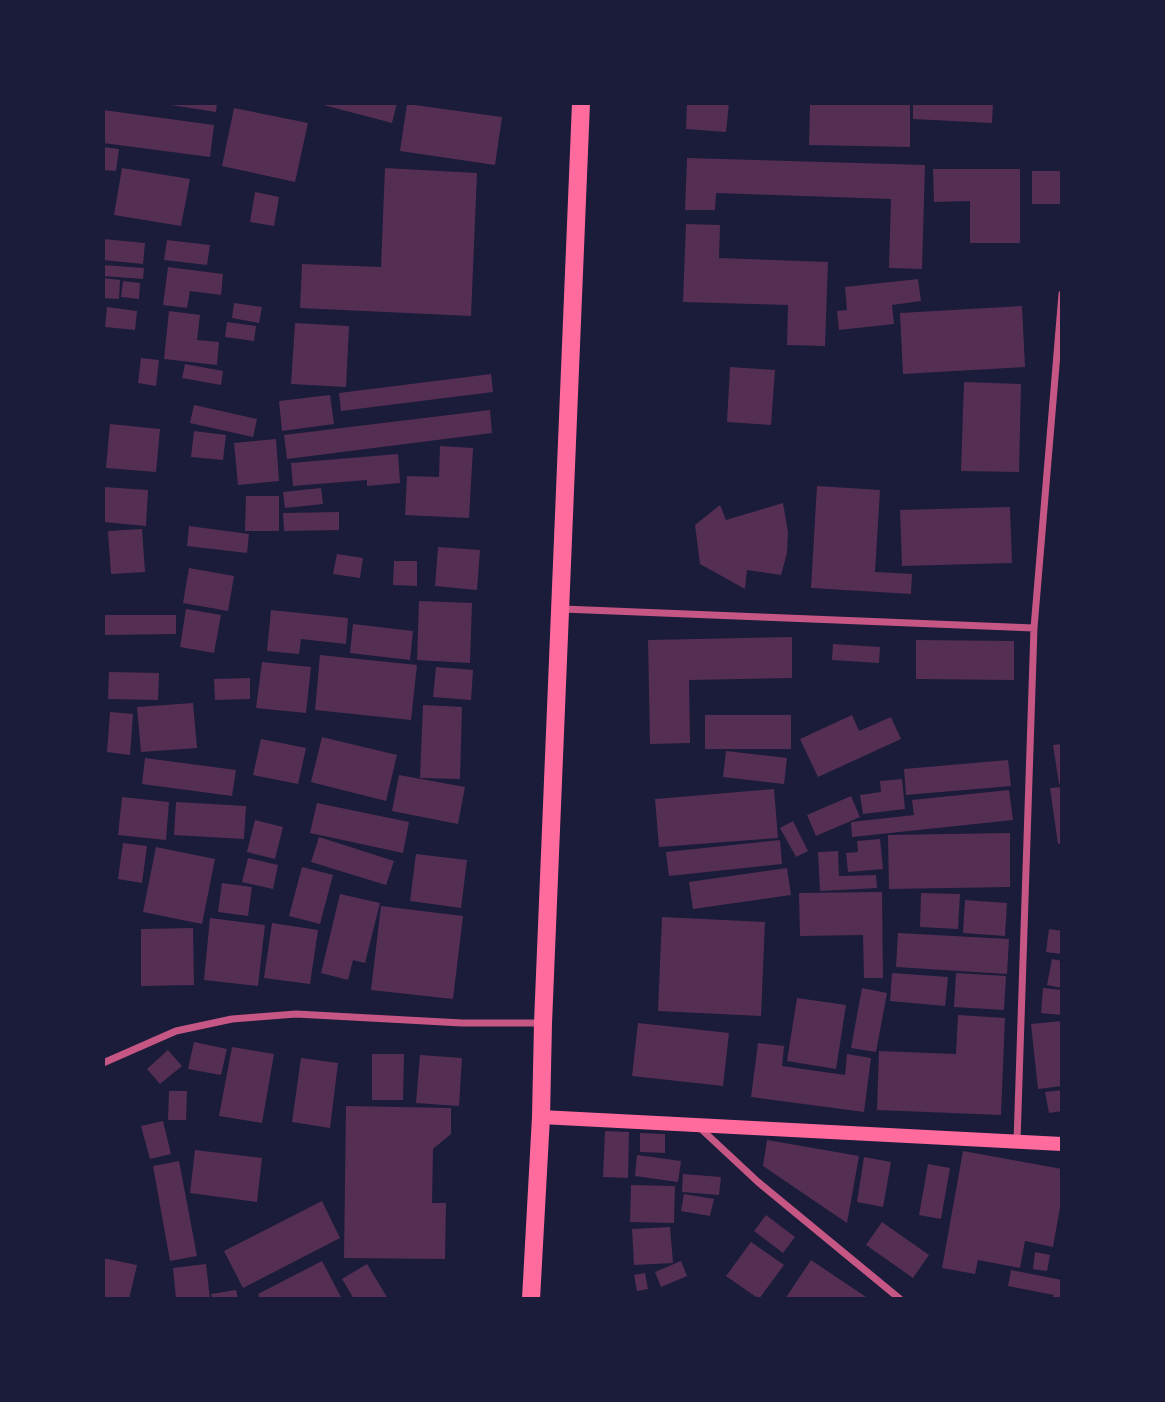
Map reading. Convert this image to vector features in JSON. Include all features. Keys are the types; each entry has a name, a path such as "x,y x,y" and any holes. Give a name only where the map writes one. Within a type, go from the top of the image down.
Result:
{"main road":[{"path":"531,1299 541,1117 581,103"},
{"path":"541,1117 1062,1144"}],"street":[{"path":"1017,1141 1034,628 1062,294"},
{"path":"561,609 1034,628"},
{"path":"103,1063 176,1031 232,1019 296,1014 462,1023 543,1023"},
{"path":"699,1126 758,1182 900,1299"}],"building":[{"path":"158,103 217,103 216,112"},
{"path":"316,103 397,103 392,123"},
{"path":"687,103 729,103 726,132 686,129"},
{"path":"810,103 910,103 910,147 809,145"},
{"path":"913,103 993,103 992,123 913,119"},
{"path":"407,104 502,117 495,165 400,151"},
{"path":"234,108 308,123 295,182 222,166"},
{"path":"103,110 214,125 210,157 103,143"},
{"path":"103,147 119,149 116,171 103,170"},
{"path":"687,158 925,165 922,269 889,268 891,199 716,193 715,210 685,210"},
{"path":"122,168 190,179 181,226 114,215"},
{"path":"385,168 477,173 471,316 300,308 302,264 381,267"},
{"path":"933,169 1020,169 1020,243 970,243 970,201 934,202"},
{"path":"1032,171 1062,171 1062,204 1032,204"},
{"path":"255,192 279,197 274,226 250,222"},
{"path":"686,224 720,225 719,258 828,262 825,346 787,345 788,305 683,302"},
{"path":"103,239 145,243 143,264 103,260"},
{"path":"167,240 210,245 207,265 164,260"},
{"path":"103,265 144,268 143,279 103,276"},
{"path":"168,267 223,274 221,295 190,291 187,308 163,305"},
{"path":"103,278 120,280 119,299 103,298"},
{"path":"918,279 921,301 892,305 894,324 839,330 837,311 847,310 845,287"},
{"path":"123,281 140,283 139,299 121,297"},
{"path":"234,303 262,307 259,323 232,318"},
{"path":"1022,306 1025,367 903,374 900,313"},
{"path":"107,307 137,311 135,330 105,327"},
{"path":"169,311 200,315 197,340 219,342 217,365 164,359"},
{"path":"227,322 256,326 254,341 225,337"},
{"path":"295,323 349,326 346,387 291,384"},
{"path":"141,358 159,360 156,386 138,383"},
{"path":"185,364 223,371 221,385 182,378"},
{"path":"730,367 775,370 771,425 727,422"},
{"path":"491,374 493,392 341,411 339,393"},
{"path":"964,382 1021,384 1019,472 961,471"},
{"path":"330,395 334,424 282,431 279,401"},
{"path":"194,405 257,419 253,437 190,423"},
{"path":"490,410 492,433 287,459 284,435"},
{"path":"110,424 160,429 156,472 106,468"},
{"path":"194,431 226,435 223,460 191,457"},
{"path":"276,439 279,481 238,485 234,443"},
{"path":"440,446 473,448 469,518 405,515 407,476 439,477"},
{"path":"398,454 400,483 367,486 367,480 293,486 291,463"},
{"path":"817,486 880,490 875,572 912,574 911,594 811,588"},
{"path":"104,487 148,490 146,526 103,522"},
{"path":"321,488 323,504 285,508 283,492"},
{"path":"246,496 279,496 279,531 245,531"},
{"path":"783,503 788,532 787,553 781,575 747,570 745,589 700,564 695,525 720,505 726,520"},
{"path":"1010,507 1012,563 902,566 900,510"},
{"path":"339,512 339,530 284,531 283,513"},
{"path":"189,526 249,534 247,553 187,546"},
{"path":"142,529 145,572 111,574 108,531"},
{"path":"438,547 480,550 477,590 435,586"},
{"path":"337,554 363,558 360,578 333,574"},
{"path":"394,561 417,561 417,586 393,585"},
{"path":"189,568 234,576 228,611 183,603"},
{"path":"419,601 472,603 470,663 417,660"},
{"path":"186,609 221,615 214,653 180,647"},
{"path":"271,610 348,618 346,644 301,639 299,654 267,651"},
{"path":"103,615 176,615 176,634 103,635"},
{"path":"353,624 413,631 410,660 350,653"},
{"path":"792,637 792,678 689,680 690,743 650,744 648,640"},
{"path":"916,640 1014,641 1014,680 916,679"},
{"path":"833,644 880,647 879,663 832,660"},
{"path":"320,655 417,665 411,720 315,710"},
{"path":"262,662 311,667 306,713 256,708"},
{"path":"436,667 473,670 471,700 433,697"},
{"path":"109,672 159,673 158,700 108,699"},
{"path":"250,678 250,699 215,700 214,679"},
{"path":"193,703 197,748 141,752 137,707"},
{"path":"423,705 462,707 460,779 420,778"},
{"path":"110,712 133,714 130,755 107,752"},
{"path":"705,715 791,715 791,749 705,749"},
{"path":"852,715 859,731 891,717 901,739 818,777 800,739"},
{"path":"322,737 397,755 386,801 311,782"},
{"path":"261,739 306,748 298,784 253,775"},
{"path":"1062,744 1062,784 1059,784 1053,745"},
{"path":"726,751 787,758 784,784 723,777"},
{"path":"145,758 236,770 232,796 142,784"},
{"path":"1008,760 1011,786 906,795 904,769"},
{"path":"399,775 465,787 458,824 392,811"},
{"path":"902,779 905,809 863,814 860,795 881,792 880,781"},
{"path":"1062,787 1062,843 1058,844 1050,788"},
{"path":"774,789 778,838 659,847 655,799"},
{"path":"1009,790 1013,820 852,837 851,822 914,815 912,800"},
{"path":"851,796 860,817 816,836 807,815"},
{"path":"122,797 169,802 166,840 118,835"},
{"path":"176,802 246,806 244,839 174,835"},
{"path":"317,803 409,822 403,853 310,833"},
{"path":"255,820 283,827 275,859 247,852"},
{"path":"793,821 808,851 796,857 780,828"},
{"path":"1010,833 1010,887 889,889 888,835"},
{"path":"319,837 394,861 386,885 311,862"},
{"path":"880,839 883,869 848,872 846,853 858,852 857,841"},
{"path":"780,840 782,864 669,876 666,852"},
{"path":"123,843 147,846 142,883 118,879"},
{"path":"156,847 215,859 202,924 143,912"},
{"path":"838,851 839,876 876,875 877,888 820,891 818,852"},
{"path":"416,854 467,860 461,908 410,901"},
{"path":"248,858 278,865 273,889 242,882"},
{"path":"302,867 333,875 320,924 289,916"},
{"path":"787,868 791,895 693,909 689,882"},
{"path":"222,883 252,887 248,916 218,912"},
{"path":"882,892 883,978 864,978 863,935 800,936 799,893"},
{"path":"921,893 960,894 958,929 920,927"},
{"path":"340,894 380,903 365,963 353,960 348,980 321,973"},
{"path":"965,900 1007,903 1005,936 963,933"},
{"path":"381,906 463,916 453,999 371,990"},
{"path":"662,917 765,922 761,1016 658,1011"},
{"path":"210,918 265,925 258,986 204,980"},
{"path":"272,923 318,930 310,984 264,978"},
{"path":"193,928 194,985 141,986 141,929"},
{"path":"1049,929 1062,931 1062,954 1046,952"},
{"path":"898,933 1009,939 1007,974 896,967"},
{"path":"1052,959 1062,961 1062,988 1047,985"},
{"path":"892,973 948,977 945,1006 890,1001"},
{"path":"956,973 1006,976 1004,1010 954,1007"},
{"path":"862,988 887,993 876,1052 851,1048"},
{"path":"1043,988 1062,990 1062,1015 1041,1013"},
{"path":"797,998 846,1005 836,1069 787,1061"},
{"path":"958,1015 1005,1018 1001,1115 877,1110 879,1051 956,1054"},
{"path":"1062,1021 1062,1086 1038,1089 1031,1024"},
{"path":"638,1023 729,1033 723,1086 632,1076"},
{"path":"194,1042 227,1049 221,1075 188,1069"},
{"path":"758,1043 784,1046 782,1066 845,1075 847,1054 871,1058 864,1112 751,1097"},
{"path":"232,1047 274,1054 262,1123 219,1116"},
{"path":"168,1050 182,1066 160,1084 147,1069"},
{"path":"372,1054 404,1054 403,1100 372,1100"},
{"path":"420,1055 462,1058 459,1106 416,1103"},
{"path":"301,1058 338,1063 330,1128 292,1122"},
{"path":"1062,1090 1062,1111 1049,1113 1045,1092"},
{"path":"169,1091 187,1091 186,1120 168,1120"},
{"path":"346,1106 451,1108 451,1134 433,1149 432,1203 446,1203 445,1259 344,1258"},
{"path":"163,1121 171,1154 150,1159 141,1126"},
{"path":"605,1131 629,1132 628,1178 603,1177"},
{"path":"640,1133 665,1134 665,1153 640,1152"},
{"path":"767,1140 859,1156 847,1223 763,1166"},
{"path":"195,1150 262,1158 257,1202 190,1193"},
{"path":"963,1151 1062,1169 1062,1196 1053,1247 1025,1241 1020,1268 978,1260 975,1274 942,1268"},
{"path":"637,1155 681,1161 678,1182 635,1176"},
{"path":"864,1157 891,1162 883,1207 857,1202"},
{"path":"179,1161 197,1256 170,1261 153,1166"},
{"path":"928,1164 950,1168 941,1219 919,1215"},
{"path":"683,1174 721,1177 719,1195 682,1192"},
{"path":"631,1185 675,1186 674,1223 630,1222"},
{"path":"684,1194 714,1199 710,1216 681,1211"},
{"path":"322,1201 340,1238 243,1288 224,1251"},
{"path":"766,1215 795,1237 783,1253 754,1231"},
{"path":"882,1222 929,1255 913,1278 866,1245"},
{"path":"670,1227 673,1263 634,1265 632,1229"},
{"path":"751,1242 784,1265 759,1299 726,1276"},
{"path":"1035,1252 1050,1255 1047,1271 1033,1269"},
{"path":"103,1258 137,1265 129,1299 103,1299"},
{"path":"811,1260 869,1299 785,1299"},
{"path":"322,1261 342,1299 260,1299 258,1294"},
{"path":"681,1261 687,1276 661,1287 655,1272"},
{"path":"206,1264 210,1299 176,1299 173,1268"},
{"path":"367,1264 388,1299 354,1299 342,1279"},
{"path":"1011,1270 1062,1280 1062,1299 1051,1299 1054,1295 1008,1286"},
{"path":"645,1273 648,1289 637,1291 634,1275"},
{"path":"236,1290 238,1299 212,1299 211,1294"}]}
